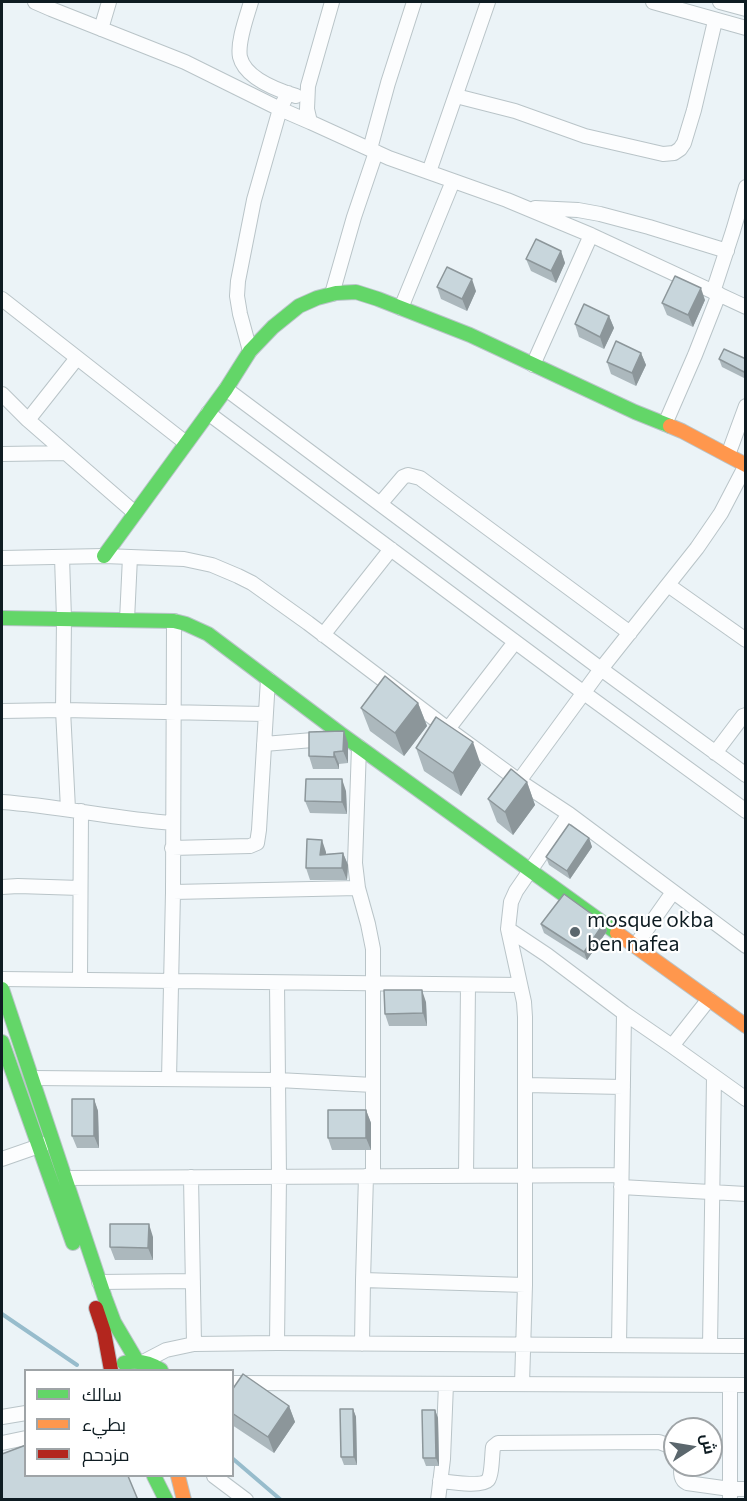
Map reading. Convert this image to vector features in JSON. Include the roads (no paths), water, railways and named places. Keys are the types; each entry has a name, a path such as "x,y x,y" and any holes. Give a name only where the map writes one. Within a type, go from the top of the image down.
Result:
{"street":[{"path":"35,2 185,62 280,109 388,158 526,208 591,235 746,307"},
{"path":"101,29 109,2"},
{"path":"250,2 241,42 240,55 243,64 263,83 306,99"},
{"path":"310,122 306,99 308,86 332,2"},
{"path":"332,294 373,151 388,83 414,2"},
{"path":"429,172 488,2"},
{"path":"653,2 746,28"},
{"path":"720,2 746,9"},
{"path":"456,96 515,111 585,136 663,154 674,153 684,143 715,21"},
{"path":"250,351 240,314 237,296 238,281 254,200 280,109 288,93"},
{"path":"401,308 453,181"},
{"path":"665,424 695,355 716,293 746,187"},
{"path":"526,208 589,212 650,227 727,251"},
{"path":"533,365 591,235"},
{"path":"104,556 226,389 250,351 273,327 299,306 332,294 356,292 470,335 635,412 682,431 746,465 721,513 697,548 602,669 519,781"},
{"path":"2,299 186,443"},
{"path":"28,420 77,358"},
{"path":"226,389 746,775"},
{"path":"2,394 28,420 135,513"},
{"path":"728,455 746,406"},
{"path":"208,413 746,811"},
{"path":"2,454 66,453"},
{"path":"380,504 403,477 408,475 420,478 630,633"},
{"path":"323,635 391,549"},
{"path":"2,558 104,556 184,559 212,565 252,583 746,946"},
{"path":"62,557 63,710 75,810 80,888 80,980"},
{"path":"127,620 130,557"},
{"path":"668,585 746,640"},
{"path":"2,618 174,621 208,634 341,734 746,1026"},
{"path":"169,1079 173,892 174,621"},
{"path":"448,729 515,642"},
{"path":"172,848 250,846 256,843 259,830 268,679"},
{"path":"2,711 265,714"},
{"path":"715,753 742,716 746,715"},
{"path":"264,744 322,740 341,734"},
{"path":"359,747 355,863 358,888 373,949 373,1085 362,1344"},
{"path":"2,802 172,823"},
{"path":"522,1384 525,1285 525,1017 508,929 511,903 516,891 569,814"},
{"path":"2,887 80,888"},
{"path":"173,892 358,888"},
{"path":"635,946 673,892"},
{"path":"508,929 746,1099"},
{"path":"2,980 520,985"},
{"path":"277,982 279,1177 277,1343"},
{"path":"466,1176 468,985"},
{"path":"2,989 99,1282 114,1322 140,1362"},
{"path":"672,1046 709,999"},
{"path":"619,1345 624,1013"},
{"path":"2,1042 104,1332 110,1369"},
{"path":"710,1346 714,1076"},
{"path":"32,1078 278,1080 373,1085"},
{"path":"526,1086 623,1087"},
{"path":"2,1159 53,1142"},
{"path":"65,1178 525,1175 621,1181 746,1194"},
{"path":"191,1177 194,1344"},
{"path":"363,1280 525,1285"},
{"path":"99,1282 193,1281"},
{"path":"140,1362 166,1350 194,1344 746,1346"},
{"path":"112,1369 132,1361 155,1366 159,1369"},
{"path":"234,1383 746,1385"},
{"path":"438,1500 445,1432 446,1384"},
{"path":"730,1385 730,1494"},
{"path":"2,1417 24,1413"},
{"path":"2,1443 24,1438"},
{"path":"440,1481 469,1483 486,1481 490,1476 493,1447 498,1443 663,1444"},
{"path":"154,1477 166,1500"},
{"path":"178,1477 184,1500"},
{"path":"215,1477 241,1498"},
{"path":"682,1477 685,1482 730,1494 746,1489"}],"waterway":[{"path":"2,1314 77,1365"},
{"path":"234,1460 281,1500"}],"place":[{"name":"mosque okba ben nafea","path":"575,932"}]}
